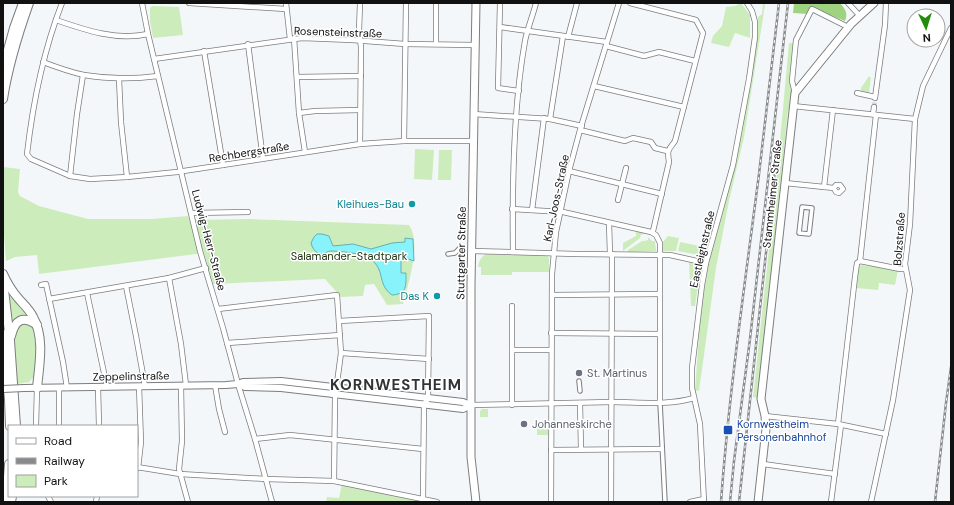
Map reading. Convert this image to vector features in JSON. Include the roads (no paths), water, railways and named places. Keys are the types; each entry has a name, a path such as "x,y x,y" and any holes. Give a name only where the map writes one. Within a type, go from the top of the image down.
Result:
{"highway":[{"path":"3,68 14,28 23,3"},
{"path":"3,99 12,56 29,3"},
{"path":"3,274 9,286 33,317 37,325 40,346 37,388"},
{"path":"3,281 10,425"},
{"path":"16,425 5,340 14,326 22,320 26,320 37,325"},
{"path":"6,502 8,477"}],"main road":[{"name":"Stuttgarter Straße","path":"476,3 473,114 471,405 472,467 476,502"},
{"path":"795,93 848,27 859,15 874,3"},
{"name":"Stammheimer Straße","path":"758,502 766,429 762,399 795,93"}],"street":[{"path":"62,3 43,62 83,75 119,78 158,76"},
{"name":"Ludwig-Herr-Straße","path":"142,3 158,76 206,268 272,502"},
{"path":"189,3 236,4 286,9"},
{"path":"286,3 297,77 299,113 305,152"},
{"path":"360,3 360,144"},
{"path":"404,141 406,3"},
{"path":"436,3 436,44"},
{"path":"500,3 498,88 519,91"},
{"path":"513,252 512,209 516,116 525,39 529,31 536,3"},
{"path":"550,119 566,36 577,3"},
{"name":"Karl-Joos-Straße","path":"551,502 552,274 556,232 569,171 619,3"},
{"path":"630,3 696,20 703,33 675,141 667,151 670,162 653,230"},
{"name":"Eastleighstraße","path":"704,501 700,416 694,398 691,379 706,263 733,165 749,79 755,37 755,22 752,11 747,3"},
{"path":"848,3 859,15"},
{"path":"857,93 875,98 885,25 886,3"},
{"path":"795,93 792,81 796,40 812,9 848,27"},
{"path":"56,20 106,35 139,36 148,34"},
{"path":"500,27 566,36 607,44 644,56 659,52 695,62"},
{"name":"Bolzstraße","path":"871,502 894,396 910,290 910,283 905,269 910,224 915,119 923,86 951,28"},
{"name":"Rosensteinstraße","path":"154,59 248,44 292,39 360,40 405,44 475,45"},
{"path":"248,44 263,159"},
{"path":"204,51 223,165"},
{"name":"Rechbergstraße","path":"43,62 27,154 30,159 70,176 90,179 127,177 182,171 360,144 404,141 473,141"},
{"path":"70,176 83,75"},
{"path":"297,77 361,76"},
{"path":"119,78 121,122 127,177"},
{"path":"594,86 684,108"},
{"path":"793,106 915,119"},
{"path":"831,502 857,263 860,262 875,115 874,107"},
{"path":"299,113 315,111 360,110"},
{"path":"824,187 833,110"},
{"path":"473,114 550,119 625,141 633,138 650,142 655,148 667,151"},
{"path":"532,210 544,118"},
{"path":"618,200 626,168"},
{"path":"569,171 623,183 662,194"},
{"path":"785,183 834,188"},
{"path":"802,207 812,208 809,234 799,232 802,207"},
{"path":"512,209 561,212 651,232 656,235 660,243 660,403 665,502"},
{"path":"192,213 248,212"},
{"path":"609,223 612,294 611,502"},
{"path":"448,254 455,253 460,248"},
{"path":"472,251 670,255 706,263"},
{"path":"860,262 905,269"},
{"path":"49,299 169,278 206,268"},
{"path":"169,278 180,344 183,386 182,441 179,469 188,502"},
{"path":"41,285 46,284 63,362 67,388"},
{"path":"126,286 136,336 142,386 138,468 180,474 334,481 423,498 436,502"},
{"path":"87,293 107,387"},
{"path":"552,294 660,294"},
{"path":"218,309 337,295 341,353 336,391 334,481"},
{"path":"512,306 512,404"},
{"path":"339,321 429,316 429,359 423,448 423,498"},
{"path":"551,333 659,334"},
{"path":"227,344 340,335"},
{"path":"512,350 551,350"},
{"path":"341,353 429,359"},
{"path":"579,381 580,391"},
{"name":"Zeppelinstraße","path":"3,388 238,384 245,388 282,388 336,391 426,402 463,409 471,405"},
{"path":"215,385 225,432"},
{"path":"98,387 99,425"},
{"path":"36,425 37,388"},
{"path":"59,388 59,425"},
{"path":"471,405 611,402 660,403 677,402 694,398"},
{"path":"580,403 581,449"},
{"path":"765,416 840,425 886,434"},
{"path":"255,439 290,435 423,448"},
{"path":"551,450 662,449"},
{"path":"762,464 835,474"},
{"path":"690,502 704,501"}],"water":[{"path":"317,234 329,236 333,246 353,244 371,249 392,243 405,242 405,238 413,239 414,261 408,259 407,261 401,261 401,273 406,273 405,288 401,293 392,295 384,285 377,265 365,256 338,251 330,251 321,254 318,253 313,249 311,243"}],"tunnel":[{"path":"874,107 875,98"}],"railway":[{"path":"721,502 733,379 779,3"},
{"path":"730,502 788,3"},
{"path":"739,502 778,142"},
{"path":"935,502 951,367"}],"place":[{"name":"Kleihues-Bau","path":"412,204"},
{"name":"Das K","path":"437,296"},
{"name":"St. Martinus","path":"579,373"},
{"name":"Johanneskirche","path":"524,424"},
{"name":"Kornwestheim Personenbahnhof","path":"728,430"}],"district":[{"name":"KORNWESTHEIM","path":"396,385"}],"park label":[{"name":"Salamander-Stadtpark","path":"349,256"}]}
